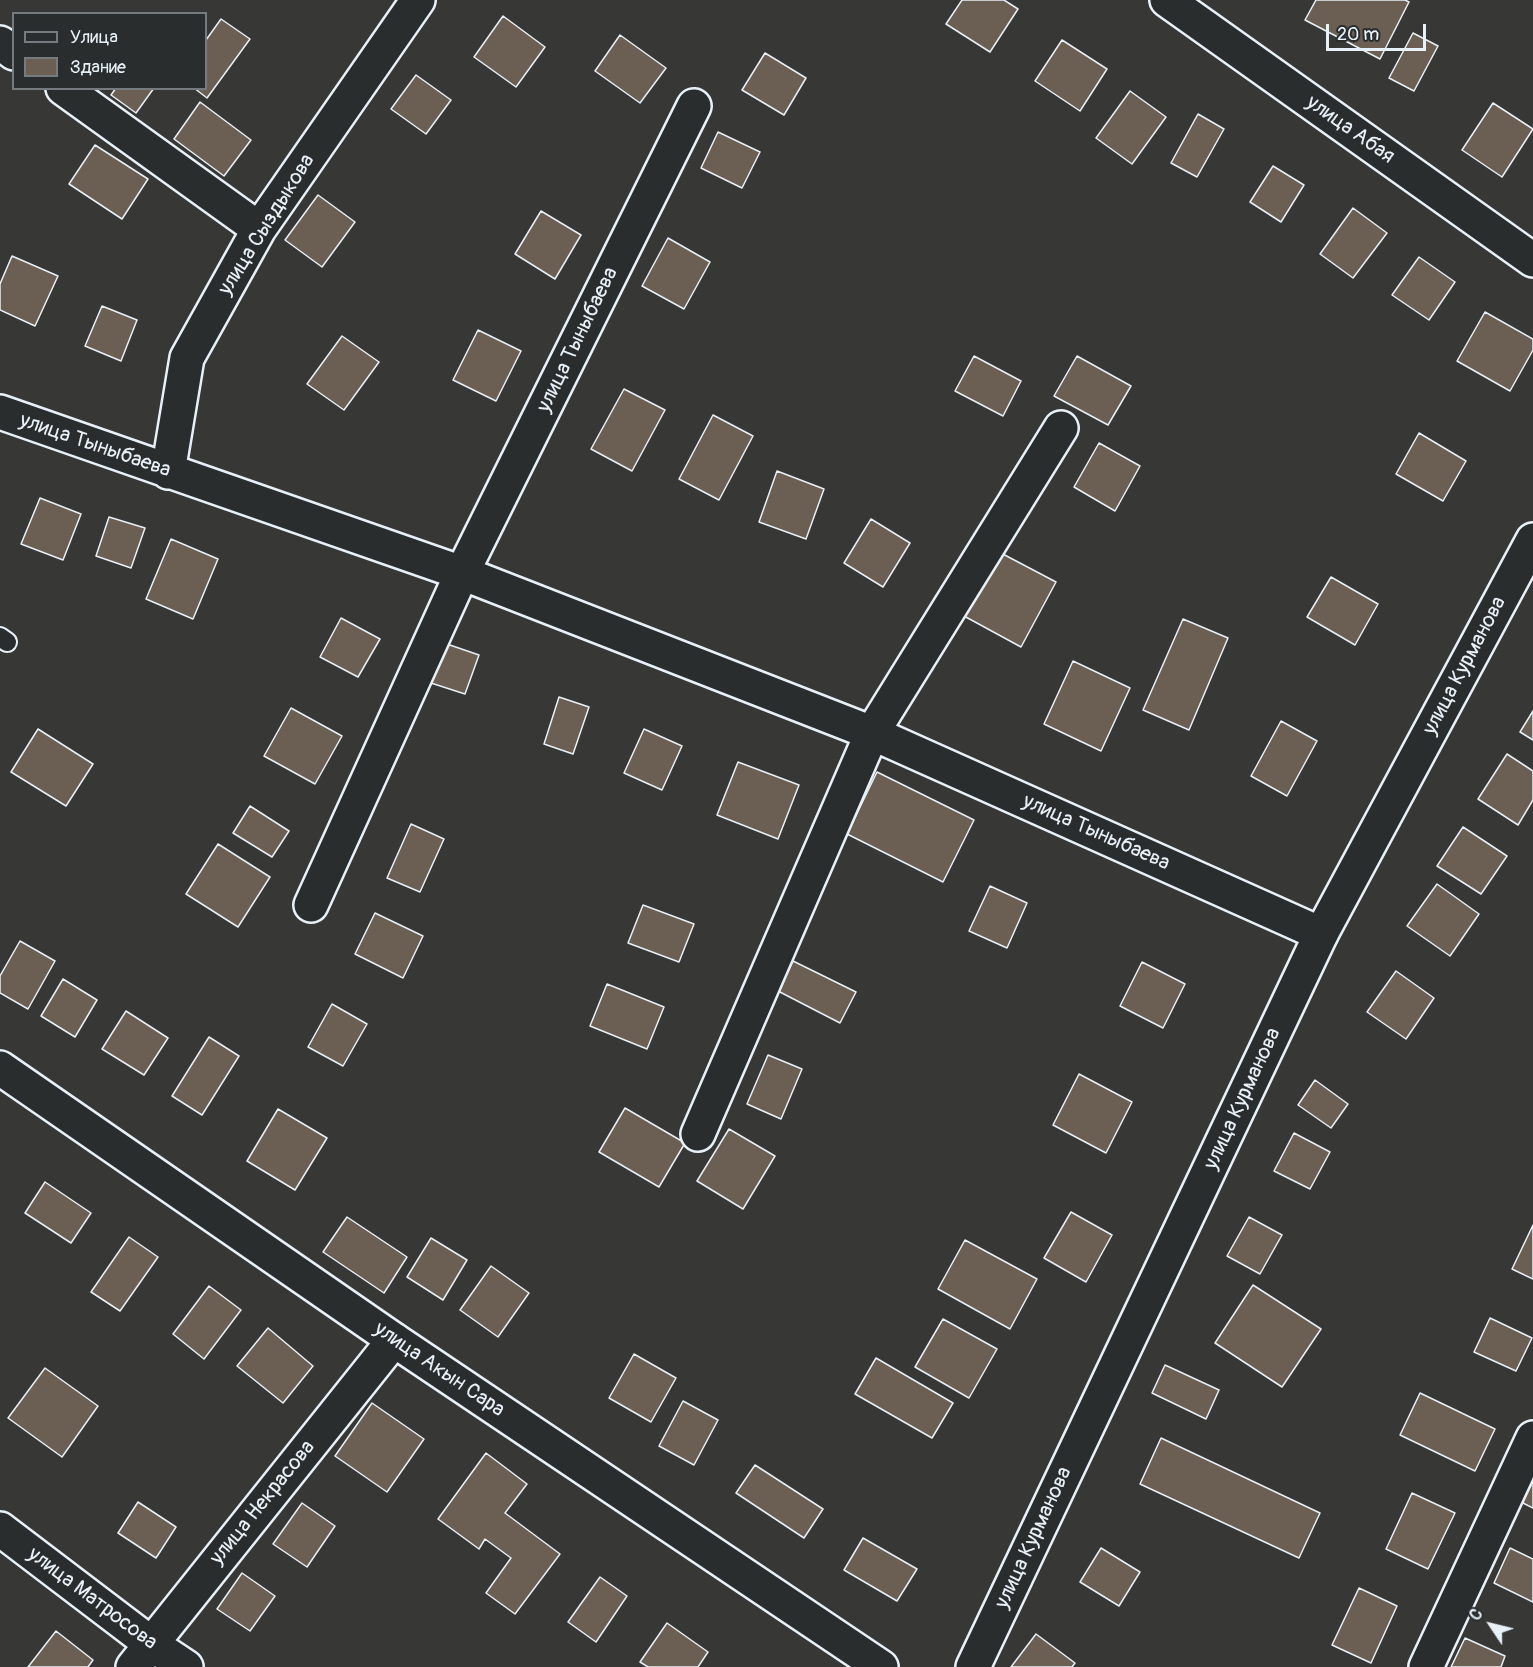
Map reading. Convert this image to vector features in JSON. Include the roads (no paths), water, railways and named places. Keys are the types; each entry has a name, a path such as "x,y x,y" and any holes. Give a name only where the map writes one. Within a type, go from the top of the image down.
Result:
{"street":[{"name":"улица Сыздыкова","path":"168,472 187,358 259,229 418,0"},
{"name":"улица Абая","path":"1167,0 1533,260"},
{"path":"66,90 259,229"},
{"name":"улица Тыныбаева","path":"311,905 462,573 694,106"},
{"name":"улица Тыныбаева","path":"0,412 462,573 872,732 1321,934"},
{"path":"698,1134 872,732 1061,428"},
{"name":"улица Курманова","path":"973,1667 1321,934 1533,540"},
{"name":"улица Акын Сара","path":"0,1068 394,1340 881,1667"},
{"name":"улица Некрасова","path":"141,1655 394,1340"},
{"path":"1426,1667 1533,1438"},
{"name":"улица Матросова","path":"0,1529 141,1655 186,1667"}]}
